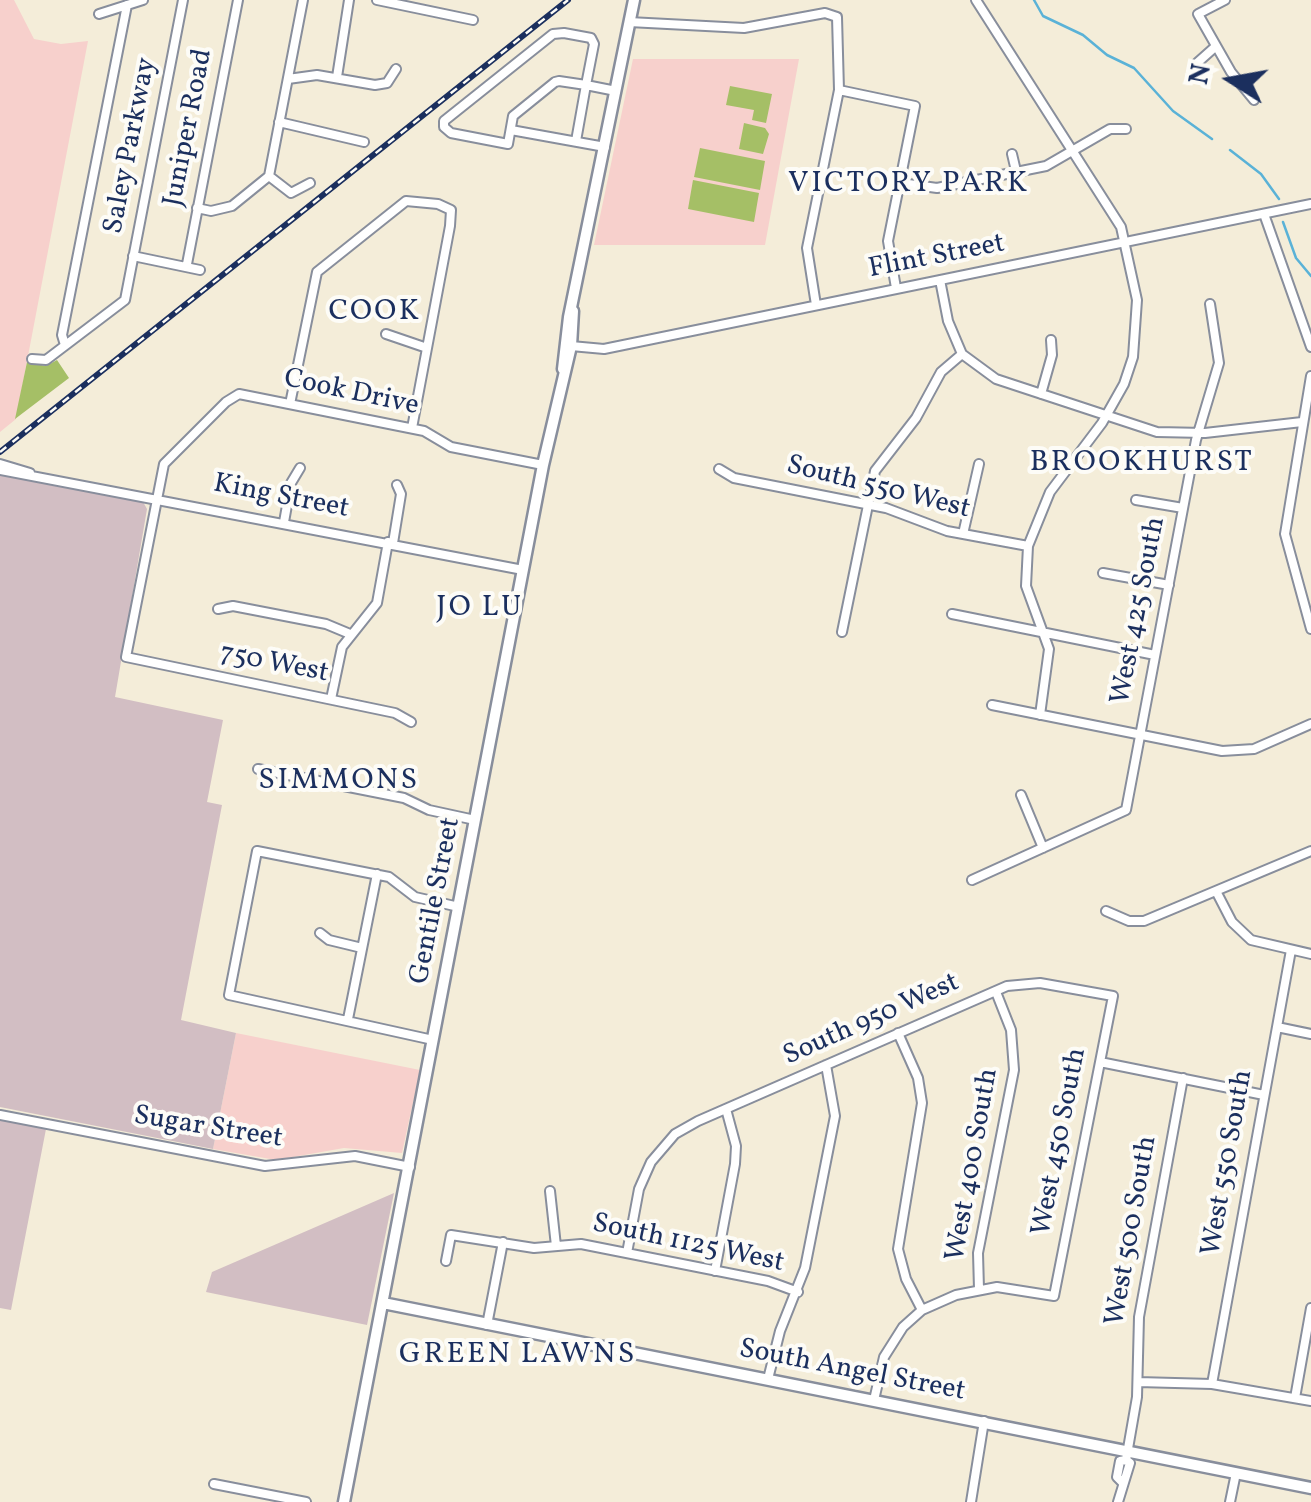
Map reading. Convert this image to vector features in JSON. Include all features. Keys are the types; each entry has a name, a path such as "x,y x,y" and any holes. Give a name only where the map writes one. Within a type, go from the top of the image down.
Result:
{"main road":[{"name":"Gentile Street","path":"344,1502 634,0"},
{"name":"Gentile Street","path":"562,368 570,346 573,312"},
{"name":"South Angel Street","path":"383,1304 984,1421 1127,1456 1311,1488"}],"street":[{"path":"99,14 143,0"},
{"name":"Saley Parkway","path":"65,346 124,300 183,0"},
{"name":"Juniper Road","path":"186,264 238,0"},
{"path":"197,208 211,211 232,206 268,176 303,0"},
{"path":"337,77 349,0"},
{"path":"377,0 473,20"},
{"path":"976,0 1127,243 1137,331 1124,384 1106,417 1050,492 1028,546 1026,586 1050,660 1040,715"},
{"path":"1225,0 1198,14 1215,46 1254,100"},
{"path":"32,359 46,360 65,346 62,335 126,5"},
{"path":"629,22 744,28 824,13 839,22 839,90 808,248 816,304"},
{"path":"576,141 586,85 593,40 552,34 444,121 444,127 451,133 508,144 513,116 559,81 586,85 616,91"},
{"path":"1197,64 1215,46"},
{"path":"288,79 337,77 387,84 396,69"},
{"path":"839,90 915,106 888,242 896,288"},
{"path":"279,122 364,142"},
{"path":"901,183 937,188 1046,166 1110,129 1126,129"},
{"path":"511,130 606,146"},
{"path":"1012,154 1016,171"},
{"path":"268,176 292,192 310,183"},
{"path":"290,404 318,272 406,201 451,210 412,428"},
{"name":"Flint Street","path":"570,346 604,349 1311,204"},
{"path":"1264,214 1311,347"},
{"path":"133,256 186,264 200,270"},
{"path":"940,280 948,321 962,354 981,372 1157,432 1198,433 1302,422"},
{"name":"West 425 South","path":"1043,848 1126,810 1198,433 1218,363 1210,304"},
{"path":"386,334 427,348"},
{"path":"1040,394 1052,355 1051,340"},
{"path":"842,632 848,622 874,471 916,418 941,372 962,354"},
{"path":"1311,376 1285,534 1311,629"},
{"name":"Cook Drive","path":"155,497 158,475 170,457 234,395 412,428 450,447 543,465"},
{"path":"963,534 979,464"},
{"name":"King Street","path":"0,467 523,570"},
{"path":"284,522 291,482 300,468"},
{"name":"South 550 West","path":"720,469 734,478 866,504 963,534 1028,546"},
{"path":"331,700 339,658 350,634 377,603 401,494 397,485"},
{"name":"750 West","path":"155,497 126,657 395,713 411,722"},
{"path":"1136,500 1183,508"},
{"path":"1103,573 1168,585"},
{"path":"218,608 233,606 326,624 350,634"},
{"path":"952,614 1155,655"},
{"path":"992,705 1238,751 1254,749 1311,724"},
{"path":"258,770 404,798 429,810 475,820"},
{"path":"972,880 1043,848 1022,795"},
{"path":"433,1040 229,996 257,851 377,874 400,883 415,897 459,907"},
{"path":"1106,910 1129,921 1144,921 1217,894 1311,851"},
{"path":"348,1019 377,874"},
{"path":"1217,894 1232,922 1251,940 1311,954"},
{"path":"320,933 329,940 362,948"},
{"name":"West 550 South","path":"1212,1384 1291,950"},
{"name":"South 950 West","path":"628,1254 640,1190 662,1147 687,1127 996,992 1040,983 1113,996"},
{"name":"West 400 South","path":"979,1289 978,1253 1014,1070 1011,1030 996,992"},
{"name":"West 450 South","path":"979,1289 1016,1288 1054,1296 1113,996"},
{"path":"1276,1027 1311,1034"},
{"path":"898,1033 918,1078 922,1103 898,1248 906,1278 922,1310"},
{"path":"1100,1062 1264,1096"},
{"path":"768,1378 780,1330 798,1292 835,1116 826,1065"},
{"name":"West 500 South","path":"1118,1502 1130,1464 1127,1456 1138,1382 1139,1317 1183,1078"},
{"path":"714,1271 736,1164 736,1146 726,1109"},
{"name":"Sugar Street","path":"0,1115 266,1166 355,1156 410,1167"},
{"path":"550,1191 556,1246"},
{"name":"South 1125 West","path":"446,1261 451,1234 534,1248 581,1244 798,1292"},
{"path":"487,1325 504,1242"},
{"path":"874,1400 884,1357 902,1327 922,1310 979,1289"},
{"path":"1295,1398 1311,1308"},
{"path":"1138,1382 1212,1384 1311,1401"},
{"path":"971,1502 984,1421"},
{"path":"1230,1502 1236,1473"},
{"path":"214,1484 260,1498 306,1502"}],"shaded area":[{"path":"0,0 14,0 34,39 61,44 88,41 16,419 0,432"},
{"path":"633,59 799,59 765,245 594,245"},
{"path":"0,473 142,500 147,509 115,697 223,720 207,802 222,805 181,1020 236,1033 213,1149 0,1107"},
{"path":"236,1033 420,1070 402,1153 344,1148 276,1160 213,1149"},
{"path":"0,1120 46,1129 11,1310 0,1308"},
{"path":"394,1193 367,1325 206,1292 212,1272"}],"green space":[{"path":"730,86 772,94 766,123 752,120 754,110 726,105"},
{"path":"744,123 765,128 769,134 763,154 739,149"},
{"path":"700,148 765,161 760,190 694,177"},
{"path":"693,180 759,193 754,222 688,209"},
{"path":"57,360 69,378 15,419 27,362 46,366"}],"waterway":[{"path":"1034,0 1043,16 1083,35 1107,55 1134,68 1173,111 1212,139"},
{"path":"1230,150 1261,174 1279,199"},
{"path":"1283,222 1296,258 1311,276"}],"railway":[{"path":"0,452 568,0"}],"district":[{"name":"VICTORY PARK","path":"909,185"},
{"name":"COOK","path":"375,313"},
{"name":"BROOKHURST","path":"1142,464"},
{"name":"JO LU","path":"480,609"},
{"name":"SIMMONS","path":"339,782"},
{"name":"GREEN LAWNS","path":"518,1356"}]}
